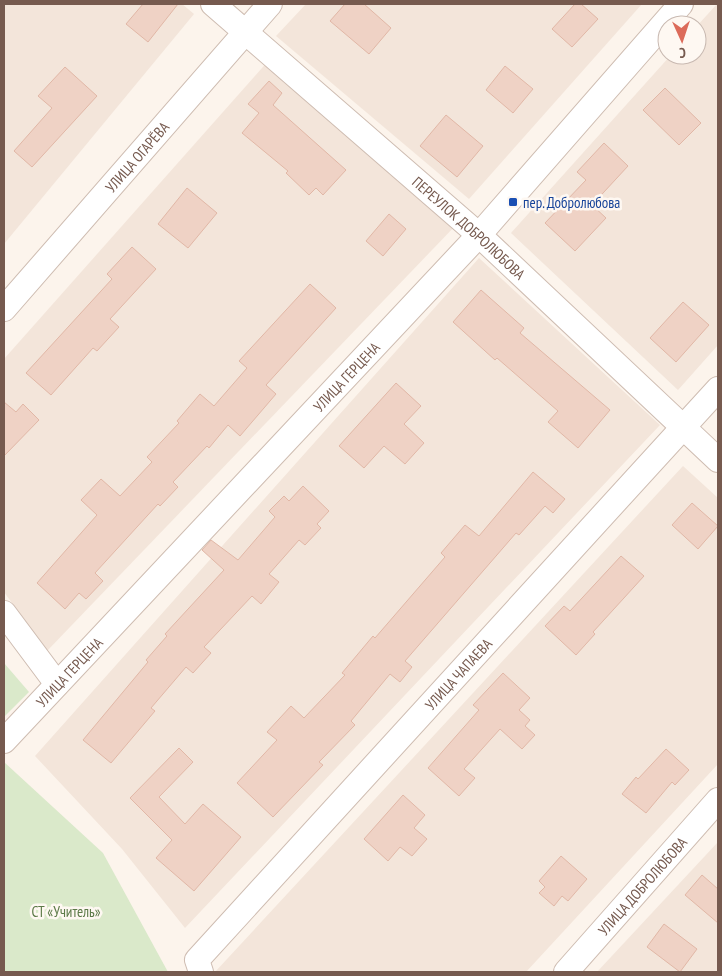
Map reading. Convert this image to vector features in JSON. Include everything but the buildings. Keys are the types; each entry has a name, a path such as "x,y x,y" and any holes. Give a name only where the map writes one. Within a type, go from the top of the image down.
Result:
{"street":[{"name":"ПЕРЕУЛОК ДОБРОЛЮБОВА","path":"213,4 478,235 718,460"},
{"name":"УЛИЦА ОГАРЁВА","path":"4,309 270,4"},
{"name":"УЛИЦА ГЕРЦЕНА","path":"4,741 478,235 681,4"},
{"name":"УЛИЦА ЧАПАЕВА","path":"199,966 718,388"},
{"path":"4,613 57,684"},
{"name":"УЛИЦА ДОБРОЛЮБОВА","path":"566,972 718,800"}],"shaded area":[{"path":"4,4 182,4 194,14 4,244"},
{"path":"306,4 642,4 469,199 276,36"},
{"path":"717,4 718,345 678,390 511,233 662,65 707,65 707,15"},
{"path":"270,59 457,224 47,651 4,592 4,359"},
{"path":"479,258 660,425 185,928 122,849 35,756"},
{"path":"683,466 718,498 718,764 526,972 215,972"},
{"path":"718,842 718,972 597,972"}],"green space":[{"path":"4,663 29,692 4,717"},
{"name":"СТ «Учитель»","path":"4,762 103,853 168,972 4,972"}],"place":[{"name":"пер. Добролюбова","path":"513,202"}]}
